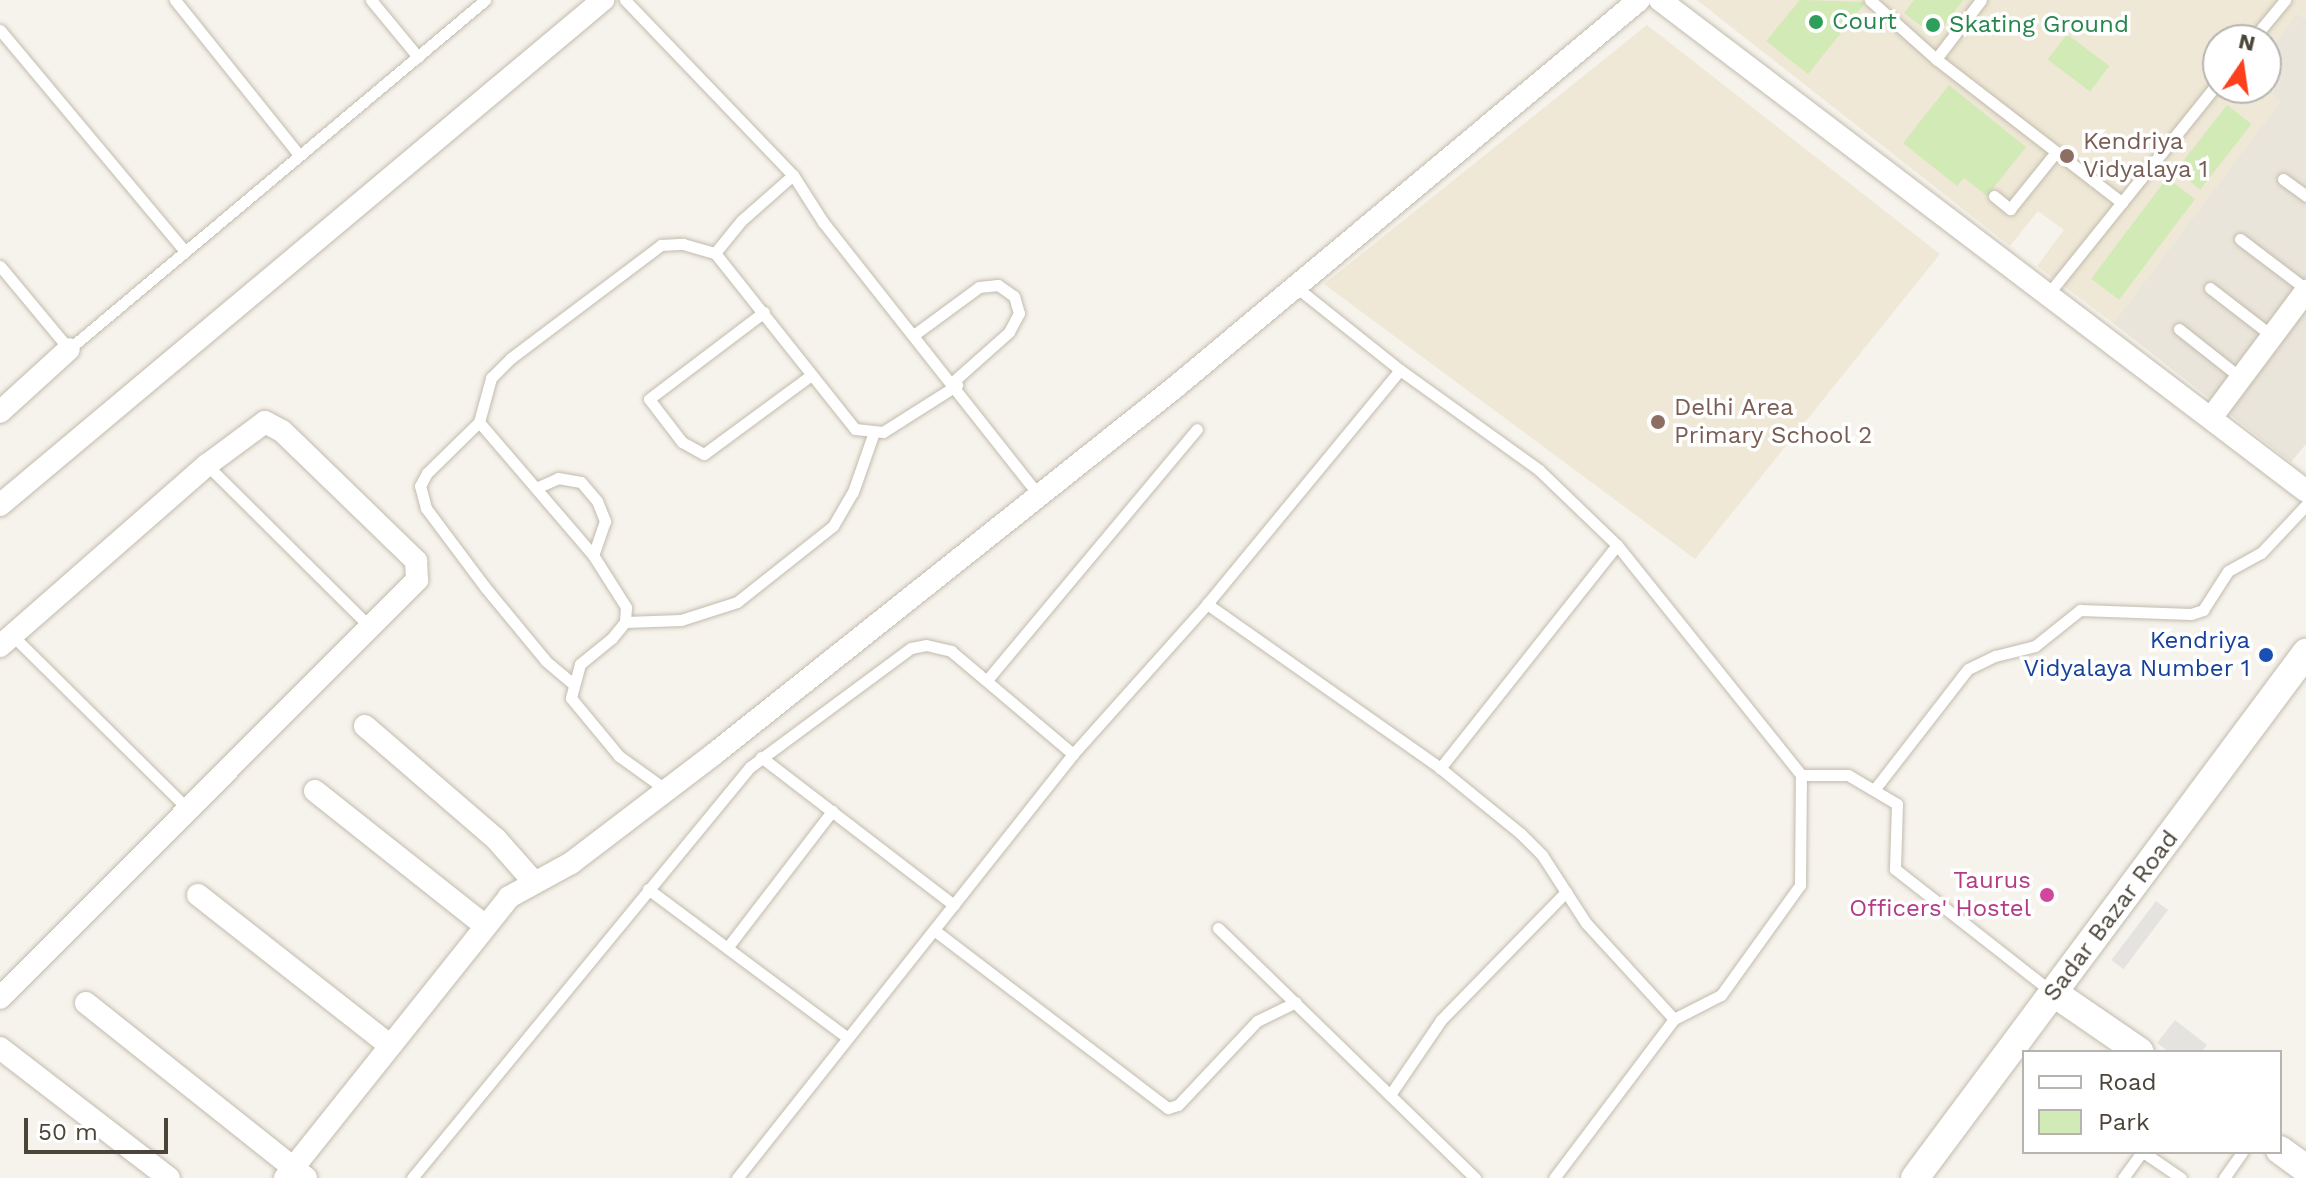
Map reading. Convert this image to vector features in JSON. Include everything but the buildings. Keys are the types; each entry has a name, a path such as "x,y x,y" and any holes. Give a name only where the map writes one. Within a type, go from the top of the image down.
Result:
{"street":[{"path":"0,505 603,0"},
{"path":"86,1003 295,1175 389,1045 509,897 533,881 571,863 1038,494 1296,287 1639,0"},
{"path":"1660,0 2306,491"},
{"path":"2211,418 2306,290"},
{"path":"0,412 69,349"},
{"path":"0,998 191,812 417,580 416,561 282,431 265,422 207,465 6,640"},
{"name":"Sadar Bazar Road","path":"1915,1178 2306,653"},
{"path":"365,726 496,839 533,881"},
{"path":"315,791 484,925"},
{"path":"198,895 389,1045"},
{"path":"2054,993 2137,1050"},
{"path":"1,1050 169,1178"},
{"path":"2282,1151 2306,1169"}],"lane":[{"path":"175,0 299,155"},
{"path":"371,0 418,57"},
{"path":"0,266 69,349 485,0"},
{"path":"625,0 793,175 823,222 955,383 1038,494"},
{"path":"1870,0 1936,59 2122,203"},
{"path":"1936,59 1981,0"},
{"path":"2265,24 2285,0"},
{"path":"0,30 185,251"},
{"path":"2049,293 2202,103"},
{"path":"1994,196 2010,209 2056,152"},
{"path":"715,253 741,221 793,175"},
{"path":"2283,179 2306,196"},
{"path":"2240,239 2306,290"},
{"path":"572,683 546,661 485,587 421,497 427,473 479,422 486,390 499,369 661,245 683,244 715,253 855,429 883,432 955,383 1009,332 1019,313 1014,296 998,285 979,287 915,334"},
{"path":"1296,287 1400,370 1539,470 1617,545 1801,775 1800,885 1721,995 1674,1019 1554,1178"},
{"path":"2210,288 2272,336"},
{"path":"764,312 649,399 682,442 704,454 811,375"},
{"path":"2179,329 2241,378"},
{"path":"737,1178 1073,754 1207,604 1400,370"},
{"path":"479,422 593,555 626,607 625,622"},
{"path":"987,680 1197,429"},
{"path":"665,789 619,756 571,698 572,683 580,664 625,622 681,620 737,602 833,526 853,492 874,432"},
{"path":"207,465 369,626"},
{"path":"536,488 558,478 581,482 605,521 593,555"},
{"path":"1874,790 1968,669 2035,646 2080,610 2191,614 2203,610 2228,571 2261,553 2306,505"},
{"path":"1440,768 1617,545"},
{"path":"1207,604 1440,768 1531,844 1586,923 1674,1019"},
{"path":"6,640 191,812"},
{"path":"412,1178 648,889 761,757 911,648 940,646 987,680 1073,754"},
{"path":"761,757 954,905"},
{"path":"1801,775 1848,775 1897,804 1895,869 2054,993"},
{"path":"727,948 832,811"},
{"path":"648,889 848,1038"},
{"path":"1392,1092 1441,1020 1566,892"},
{"path":"1218,928 1392,1092 1475,1178"},
{"path":"934,930 1168,1108 1178,1105 1257,1021 1296,1002"},
{"path":"2123,1178 2141,1154"},
{"path":"2146,1154 2181,1178"},
{"path":"2224,1178 2241,1154"}],"shaded area":[{"name":"Kendriya Vidyalaya 1","path":"1697,0 2306,0 2306,19 2297,13 2282,33 2282,24 2202,24 2202,104 2279,104 2113,323 2037,266 2064,230 2038,211 2010,246"},
{"path":"2297,13 2306,19 2306,444 2291,462 2113,323 2278,104 2282,104 2282,33"},
{"name":"Delhi Area Primary School 2","path":"1647,25 1940,254 1695,559 1324,284"},
{"path":"2156,901 2168,910 2123,969 2111,960"},
{"path":"2175,1020 2207,1045 2203,1050 2166,1050 2157,1043"}],"green space":[{"name":"Court","path":"1800,0 1866,2 1808,74 1766,41"},
{"name":"Skating Ground","path":"1914,0 1963,0 1936,37 1904,13"},
{"path":"2067,34 2109,66 2090,91 2048,60"},
{"path":"1949,85 2026,147 1987,196 1964,178 1957,186 1903,143"},
{"path":"2227,105 2251,124 2200,189 2176,170"},
{"path":"2167,178 2195,199 2119,300 2091,279"}],"place":[{"name":"Court","path":"1816,22"},
{"name":"Skating Ground","path":"1933,25"},
{"name":"Kendriya Vidyalaya 1","path":"2067,156"},
{"name":"Delhi Area Primary School 2","path":"1658,422"},
{"name":"Kendriya Vidyalaya Number 1","path":"2266,655"},
{"name":"Taurus Officers' Hostel","path":"2047,895"}]}
